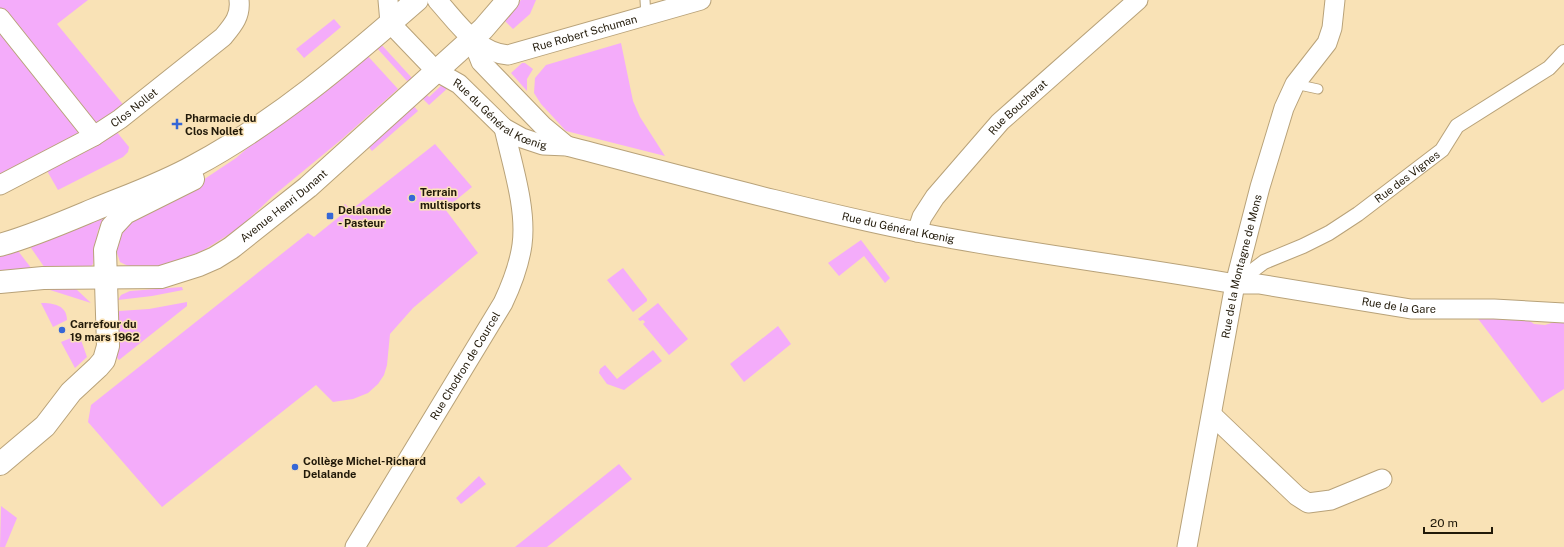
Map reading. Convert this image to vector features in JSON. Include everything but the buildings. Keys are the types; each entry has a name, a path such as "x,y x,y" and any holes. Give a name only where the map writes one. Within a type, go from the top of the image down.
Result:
{"main road":[{"path":"0,245 29,237 169,178 246,136 314,87 417,0"},
{"name":"Avenue Henri Dunant","path":"0,282 43,278 161,278 199,265 231,248 308,187 472,39 496,16 508,0"},
{"path":"0,464 44,426 71,392 104,360 108,346 106,243 112,227 119,218 132,209 230,158 246,136"}],"street":[{"name":"Clos Nollet","path":"1,183 94,136 120,119 223,37 234,24 239,13 239,0"},
{"path":"388,0 390,23"},
{"path":"437,0 472,39"},
{"name":"Rue Robert Schuman","path":"472,39 492,52 508,55 646,8 701,0"},
{"name":"Rue Boucherat","path":"917,232 922,217 935,197 1000,122 1138,0"},
{"name":"Rue de la Montagne de Mons","path":"1187,547 1235,284 1267,162 1284,108 1295,84 1327,43 1332,28 1335,0"},
{"path":"0,18 94,136"},
{"name":"Rue du Général Kœnig","path":"390,23 436,71 459,84 504,128 522,138 543,145 567,146 744,191 917,232 1235,284"},
{"name":"Rue du Général Kœnig","path":"472,39 481,62 543,126 567,146"},
{"name":"Rue des Vignes","path":"1235,284 1264,262 1322,236 1358,214 1442,150 1457,126 1550,68 1564,52"},
{"name":"Rue Chodron de Courcel","path":"513,169 522,138 516,99"},
{"name":"Rue Chodron de Courcel","path":"355,547 503,303 514,277 522,244 522,221 504,128"},
{"name":"Rue de la Gare","path":"1235,284 1259,284 1411,309 1494,308 1564,313"},
{"path":"1212,415 1297,496 1308,503 1332,500 1382,479"}],"lane":[{"path":"1295,84 1318,89"}],"shaded area":[{"path":"0,0 88,0 57,24 126,108 0,177"},
{"path":"521,0 536,0 530,14 513,29 504,20"},
{"path":"334,19 341,27 304,58 296,49"},
{"path":"379,42 412,78 407,81 375,46"},
{"path":"621,43 633,101 640,117 665,156 566,131 541,104 534,93 535,78 546,65"},
{"path":"366,54 398,89 342,139 273,196 239,228 204,250 167,266 128,266 120,262 116,250 124,226 197,184 236,158 286,114"},
{"path":"522,63 525,63 533,69 527,79 527,91 511,73"},
{"path":"444,83 449,87 429,105 421,97 425,93 429,97"},
{"path":"413,105 418,111 372,151 367,145"},
{"path":"116,131 129,147 128,152 123,157 58,190 46,169"},
{"path":"435,144 472,187 445,209 478,253 413,308 390,334 387,365 384,375 378,384 368,393 353,399 333,402 316,385 162,507 88,422 91,405 308,233 314,237 345,212 343,206 345,204 351,210"},
{"path":"112,210 98,230 93,264 89,269 47,271 29,245"},
{"path":"861,240 890,278 885,283 864,256 839,276 828,263"},
{"path":"15,247 35,273 0,276 0,252"},
{"path":"623,268 647,299 647,301 633,312 607,280"},
{"path":"50,285 76,289 91,303 50,290"},
{"path":"182,287 183,290 152,296 118,300 121,295 130,291"},
{"path":"187,302 187,306 119,360 113,353 119,311 149,309"},
{"path":"41,303 54,304 62,308 65,311 67,320 53,327"},
{"path":"658,303 688,339 669,355 643,324 645,322 638,319"},
{"path":"1476,316 1524,317 1534,324 1545,325 1558,321 1564,322 1564,389 1542,403"},
{"path":"778,326 791,344 744,382 730,364"},
{"path":"76,336 81,340 87,357 75,368 61,342"},
{"path":"653,350 662,361 624,390 607,384 599,373 600,369 605,365 617,379"},
{"path":"619,464 632,479 547,547 515,547"},
{"path":"479,476 486,484 461,504 456,498"},
{"path":"1,506 17,518 5,547 0,547"}],"place":[{"name":"Pharmacie du Clos Nollet","path":"177,124"},
{"name":"Terrain multisports","path":"412,198"},
{"name":"Delalande - Pasteur","path":"330,216"},
{"name":"Carrefour du 19 mars 1962","path":"62,330"},
{"name":"Collège Michel-Richard Delalande","path":"295,467"}]}
